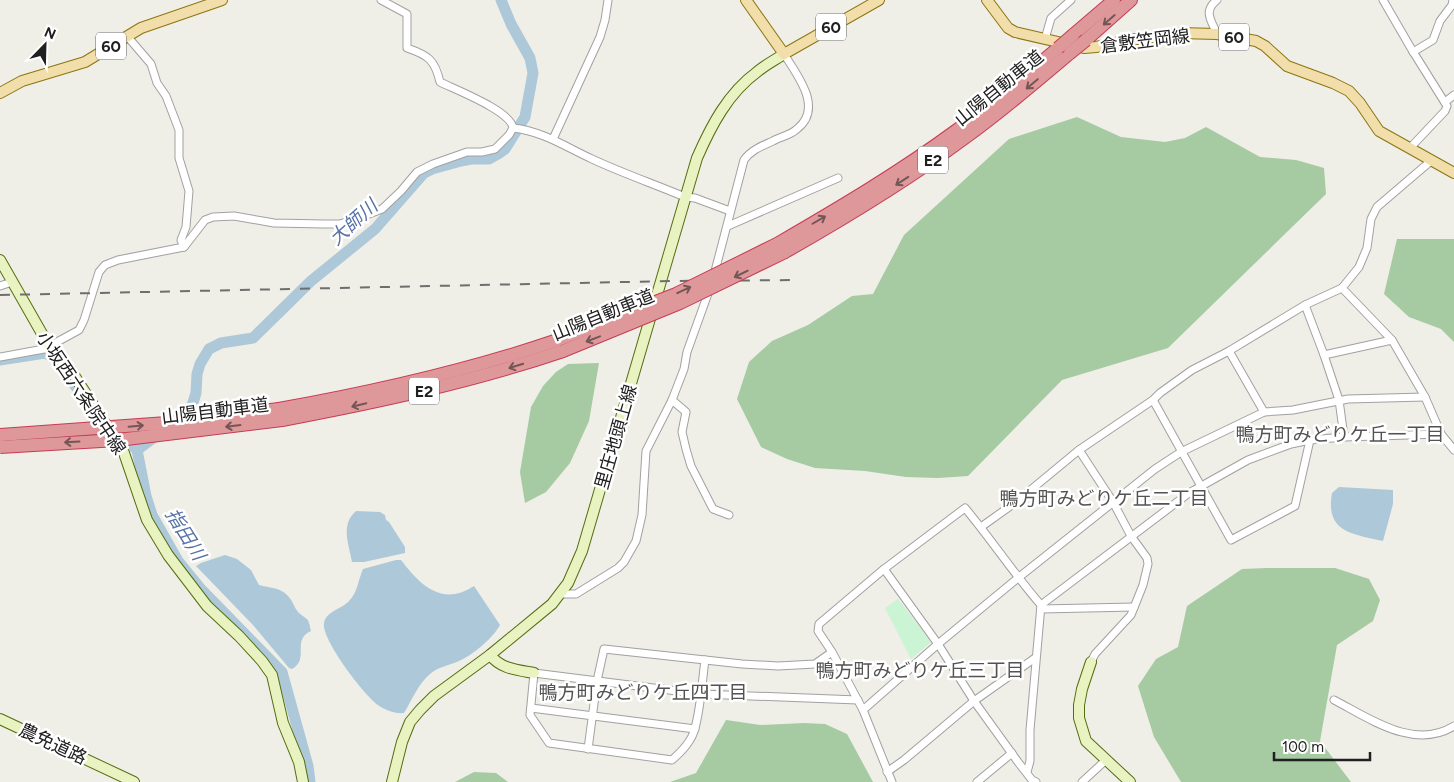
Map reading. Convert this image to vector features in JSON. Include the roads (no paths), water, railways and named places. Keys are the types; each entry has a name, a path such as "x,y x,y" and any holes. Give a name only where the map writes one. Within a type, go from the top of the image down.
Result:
{"highway":[{"name":"山陽自動車道","path":"1064,51 1073,36 1114,0"},
{"name":"山陽自動車道","path":"0,435 281,415 347,408 493,373 560,345 680,303 781,248 848,216 905,179 966,137 1064,51 1086,40 1131,0"},
{"name":"山陽自動車道","path":"0,447 118,440 281,415"}],"main road":[{"name":"60","path":"0,93 22,81 85,62 127,36 152,24 222,0"},
{"path":"746,0 784,54"},
{"name":"60","path":"784,54 879,0"},
{"name":"倉敷笠岡線","path":"987,0 1008,28 1015,32 1084,48 1179,33 1216,34 1256,41 1265,46 1287,66 1333,83 1349,92 1360,103 1379,131 1454,173"},
{"name":"里庄地頭上線","path":"392,782 402,742 410,722 434,696 490,655 552,604 571,578 582,551 685,197 705,140 721,110 745,83 757,72 784,54"},
{"name":"小坂西六条院中線","path":"0,260 49,346 70,369 116,441 130,470 147,520 168,555 207,606 239,636 272,675 283,723 299,762 303,782"},
{"path":"490,655 496,663 504,667 534,673"},
{"path":"1091,662 1082,689 1079,718 1086,741 1130,782"},
{"name":"農免道路","path":"0,719 134,782"}],"street":[{"path":"381,0 407,14 407,48 422,53 434,63 440,82 502,113 516,128 553,139 592,159 685,197 695,198 730,212"},
{"path":"553,139 600,37 608,0"},
{"path":"1045,39 1051,18 1071,0"},
{"path":"1216,34 1209,10 1210,6 1217,0"},
{"path":"1383,0 1447,106 1445,111 1410,148"},
{"path":"1413,52 1433,40 1440,21 1452,5 1453,0"},
{"path":"127,36 151,64 157,83 166,96 179,130 179,158 189,192 186,227 181,240 184,247"},
{"path":"560,594 576,594 618,568 624,562 636,541 642,515 646,451 672,400 684,369 687,352 705,305 728,226 744,160 748,154 797,130 808,112 809,102 800,80 784,54"},
{"path":"1445,102 1454,95"},
{"path":"0,357 40,350 78,330 84,320 99,272 105,265 118,260 184,247 205,220 213,217 234,216 274,223 340,224 382,209 417,172 467,152 482,152 495,149 516,128"},
{"path":"981,527 1016,502 1079,450 1153,400 1192,370 1229,351 1305,305 1342,288 1359,267 1367,248 1371,219 1377,207 1432,160"},
{"path":"728,226 838,178"},
{"path":"0,286 12,282"},
{"path":"1342,288 1392,340 1425,397 1441,434 1454,450"},
{"path":"1305,305 1339,400 1344,436"},
{"path":"1324,355 1392,340"},
{"path":"1229,351 1264,412"},
{"path":"863,710 938,644 1018,578 1155,469 1181,452 1264,412 1293,410 1339,400 1425,397"},
{"path":"672,400 686,412 682,432 691,466 713,509 729,515"},
{"path":"1153,400 1231,540 1295,506 1310,440"},
{"path":"1027,772 1030,761 1030,730 1035,658 1041,607 1130,536 1189,493 1248,460 1291,444 1310,440 1344,436 1441,434"},
{"path":"1079,450 1113,502 1130,536 1147,558 1148,564 1143,585 1131,616 1095,654 1091,662"},
{"path":"892,782 863,710 832,652 818,631 819,624 884,569 965,508 1041,607"},
{"path":"884,569 938,644 974,701 1032,780 1036,782"},
{"path":"1041,607 1134,607"},
{"path":"588,749 597,681 604,649 778,666 815,664 832,652"},
{"path":"887,772 974,701 1035,658"},
{"path":"705,660 701,694 695,729 686,746 672,760 549,744 530,715 534,673 701,694 858,700"},
{"path":"1334,700 1401,732 1417,735 1434,733 1454,726"},
{"path":"531,708 695,729"},
{"path":"978,782 1012,753"},
{"path":"1082,782 1106,760"}],"water":[{"path":"1339,487 1393,490 1393,504 1383,541 1352,533 1337,524 1331,506 1332,493"},
{"path":"356,511 380,512 385,515 386,520 405,547 405,553 364,562 352,562 347,529 351,516"},
{"path":"225,555 237,559 251,570 259,585 278,589 285,593 297,611 307,619 311,631 302,639 300,660 292,669 289,668 253,625 196,566"},
{"path":"401,560 424,585 442,594 462,592 474,586 500,625 488,641 470,655 430,674 419,687 404,713 390,711 381,707 363,690 329,641 324,623 331,613 346,604 352,597 363,569"}],"waterway":[{"name":"大師川","path":"184,426 186,425 196,393 197,374 200,364 209,349 221,343 253,338 311,281 375,229 424,173 461,161 489,159 505,149 525,117 533,73 530,58 511,24 501,0"},
{"name":"指田川","path":"0,360 45,353 54,358 76,387"},
{"name":"大師川","path":"137,450 157,435"},
{"name":"指田川","path":"133,446 137,450 146,496 152,515 178,561 200,588 282,672 308,766 310,782"}],"railway":[{"path":"0,295 796,280"}],"district":[{"name":"鴨方町みどりケ丘一丁目","path":"1340,434"},
{"name":"鴨方町みどりケ丘二丁目","path":"1104,498"},
{"name":"鴨方町みどりケ丘三丁目","path":"920,670"},
{"name":"鴨方町みどりケ丘四丁目","path":"643,692"}]}
